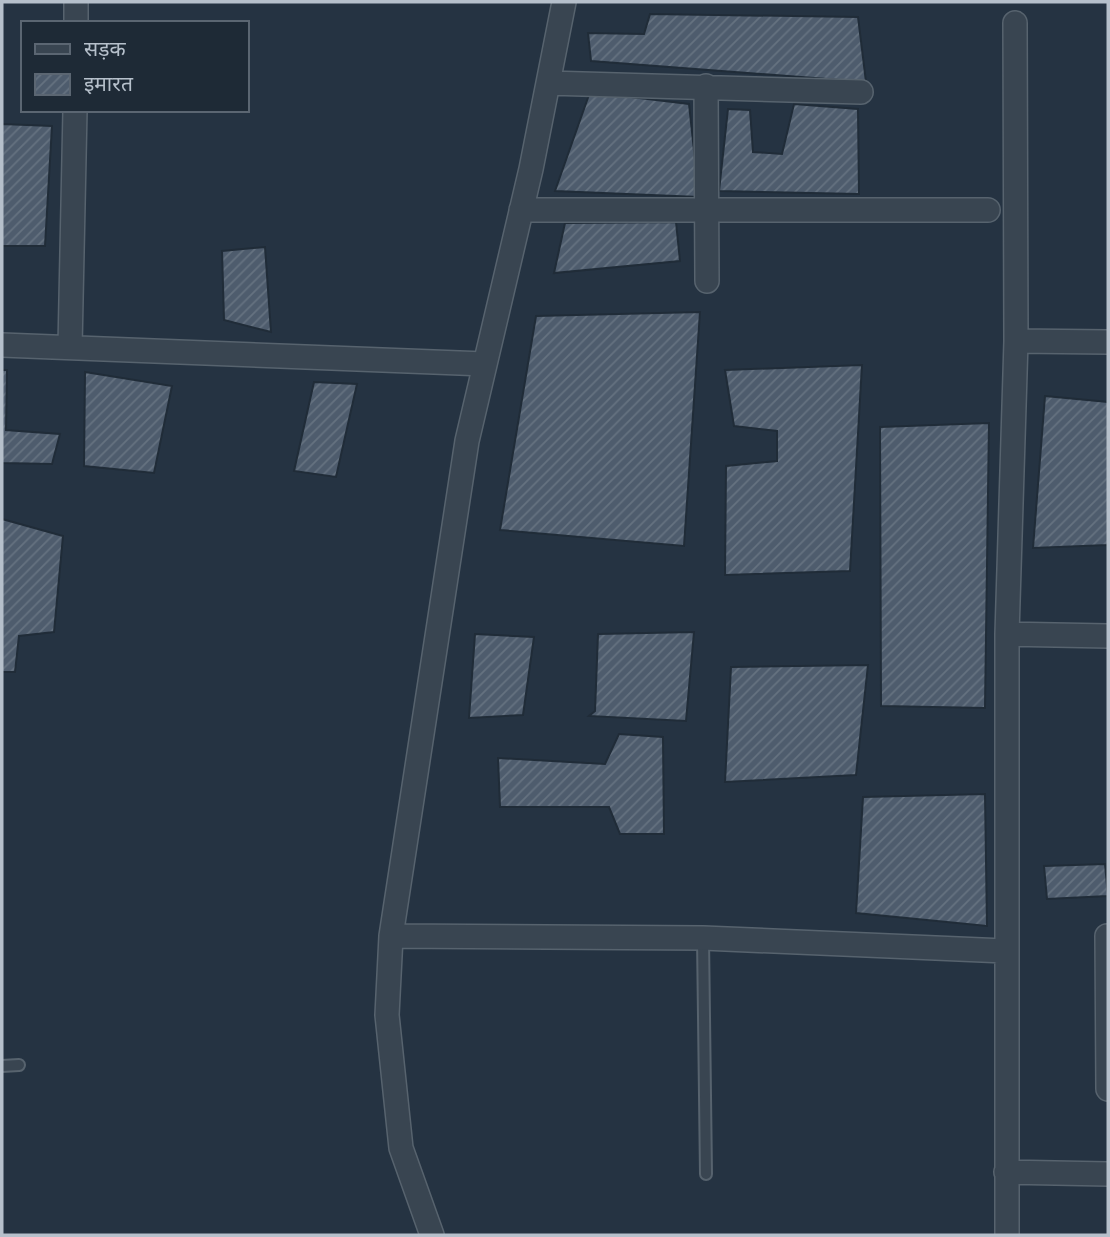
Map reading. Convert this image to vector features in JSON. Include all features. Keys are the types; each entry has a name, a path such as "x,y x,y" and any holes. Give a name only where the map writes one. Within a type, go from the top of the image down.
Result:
{"street":[{"path":"76,2 76,21"},
{"path":"432,1235 401,1148 387,1015 391,936 467,441 521,210 564,2"},
{"path":"1007,1235 1007,634 1016,341 1015,23"},
{"path":"548,83 861,92"},
{"path":"706,86 707,281"},
{"path":"70,347 75,112"},
{"path":"521,210 988,210"},
{"path":"1016,341 1108,342"},
{"path":"2,345 485,364"},
{"path":"1007,634 1108,636"},
{"path":"391,936 703,938 1005,951"},
{"path":"1107,936 1108,1089"},
{"path":"1006,1172 1108,1174"}],"lane":[{"path":"703,938 706,1174"},
{"path":"2,1066 19,1065"}],"building":[{"path":"650,14 858,17 866,82 591,61 588,33 644,34"},
{"path":"590,92 689,104 699,197 555,191"},
{"path":"794,104 858,109 859,194 719,191 728,109 750,110 753,152 782,154"},
{"path":"2,124 52,126 45,246 2,246"},
{"path":"676,222 680,261 554,273 565,223"},
{"path":"265,247 271,332 224,320 222,251"},
{"path":"700,312 684,546 500,530 536,316"},
{"path":"862,365 850,571 725,575 726,466 777,461 777,431 734,426 725,370"},
{"path":"2,370 7,370 6,430 60,434 52,464 2,463"},
{"path":"85,372 172,386 154,473 84,466"},
{"path":"314,382 357,384 336,477 294,471"},
{"path":"1045,396 1108,402 1108,545 1033,548"},
{"path":"989,423 985,708 881,706 880,427"},
{"path":"2,519 63,536 54,632 19,636 15,672 2,672"},
{"path":"694,632 686,721 589,716 595,711 598,634"},
{"path":"475,634 534,637 523,715 469,718"},
{"path":"868,665 856,775 725,782 731,667"},
{"path":"619,734 663,737 664,834 620,834 609,807 500,807 498,758 605,764"},
{"path":"985,794 987,926 856,913 863,797"},
{"path":"1105,864 1108,896 1047,899 1044,866"}]}
